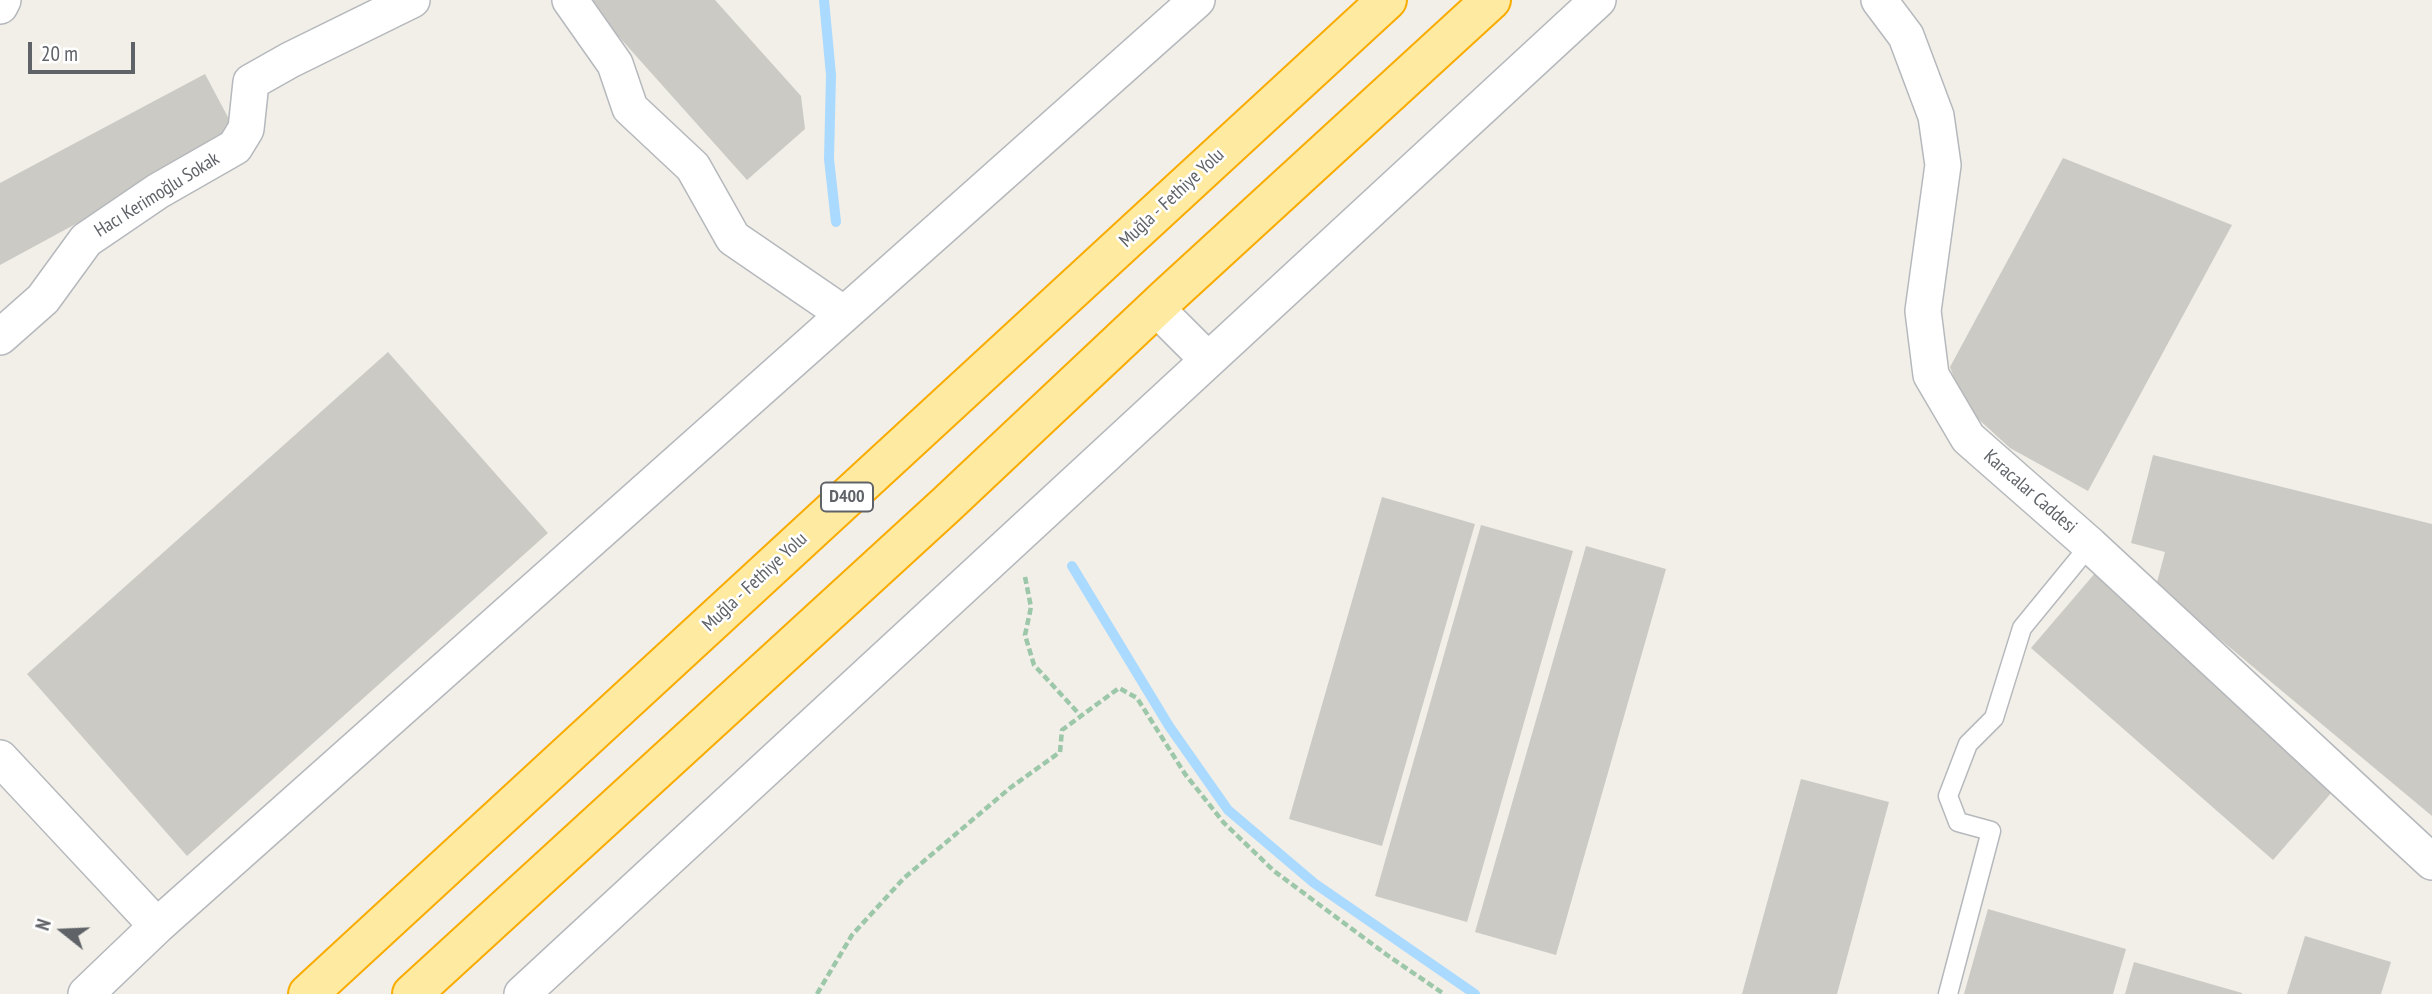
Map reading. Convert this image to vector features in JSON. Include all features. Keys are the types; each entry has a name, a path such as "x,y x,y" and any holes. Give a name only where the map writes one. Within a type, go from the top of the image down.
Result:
{"highway":[{"name":"Muğla - Fethiye Yolu","path":"308,994 1387,0"},
{"path":"412,994 946,505 1491,0"}],"street":[{"path":"0,6 3,0"},
{"name":"Hacı Kerimoğlu Sokak","path":"0,337 43,299 86,240 158,191 234,147 246,129 251,82 412,0"},
{"path":"570,0 615,64 630,108 693,167 733,238 844,314"},
{"path":"86,994 157,926 1197,0"},
{"path":"522,994 1598,0"},
{"name":"Karacalar Caddesi","path":"1878,0 1906,36 1936,116 1942,165 1923,311 1931,375 1968,438 2090,545 2432,862"},
{"path":"1156,308 1208,360"},
{"path":"0,758 157,926"}],"lane":[{"path":"1948,994 1991,831 1958,822 1948,796 1968,744 1994,718 2022,628 2090,545"}],"path":[{"path":"1004,548 1024,574 1031,607 1024,635 1034,665 1081,716"},
{"path":"817,994 852,935 904,878 1010,788 1060,752 1062,730 1119,688 1137,698 1185,774 1224,823 1274,871 1444,994"}],"building":[{"path":"586,0 715,0 801,96 805,129 747,180"},
{"path":"205,74 238,136 0,265 0,183"},
{"path":"2063,158 2232,225 2088,491 2010,448 1965,407 1950,367"},
{"path":"388,352 548,533 187,856 27,674"},
{"path":"2153,455 2432,524 2432,816 2156,586 2165,552 2131,543"},
{"path":"1382,497 1475,524 1382,846 1289,819"},
{"path":"1481,525 1573,551 1467,922 1375,896"},
{"path":"1586,546 1666,569 1556,955 1475,932"},
{"path":"2096,572 2339,784 2273,860 2031,648"},
{"path":"1801,779 1889,802 1837,994 1742,994"},
{"path":"1988,909 2126,949 2113,994 1964,994"},
{"path":"2305,936 2391,962 2381,994 2287,994"},
{"path":"2134,962 2242,993 2242,994 2125,994"}],"waterway":[{"path":"824,0 831,75 829,159 836,222"},
{"path":"1072,566 1169,726 1228,810 1314,883 1475,994"}]}
